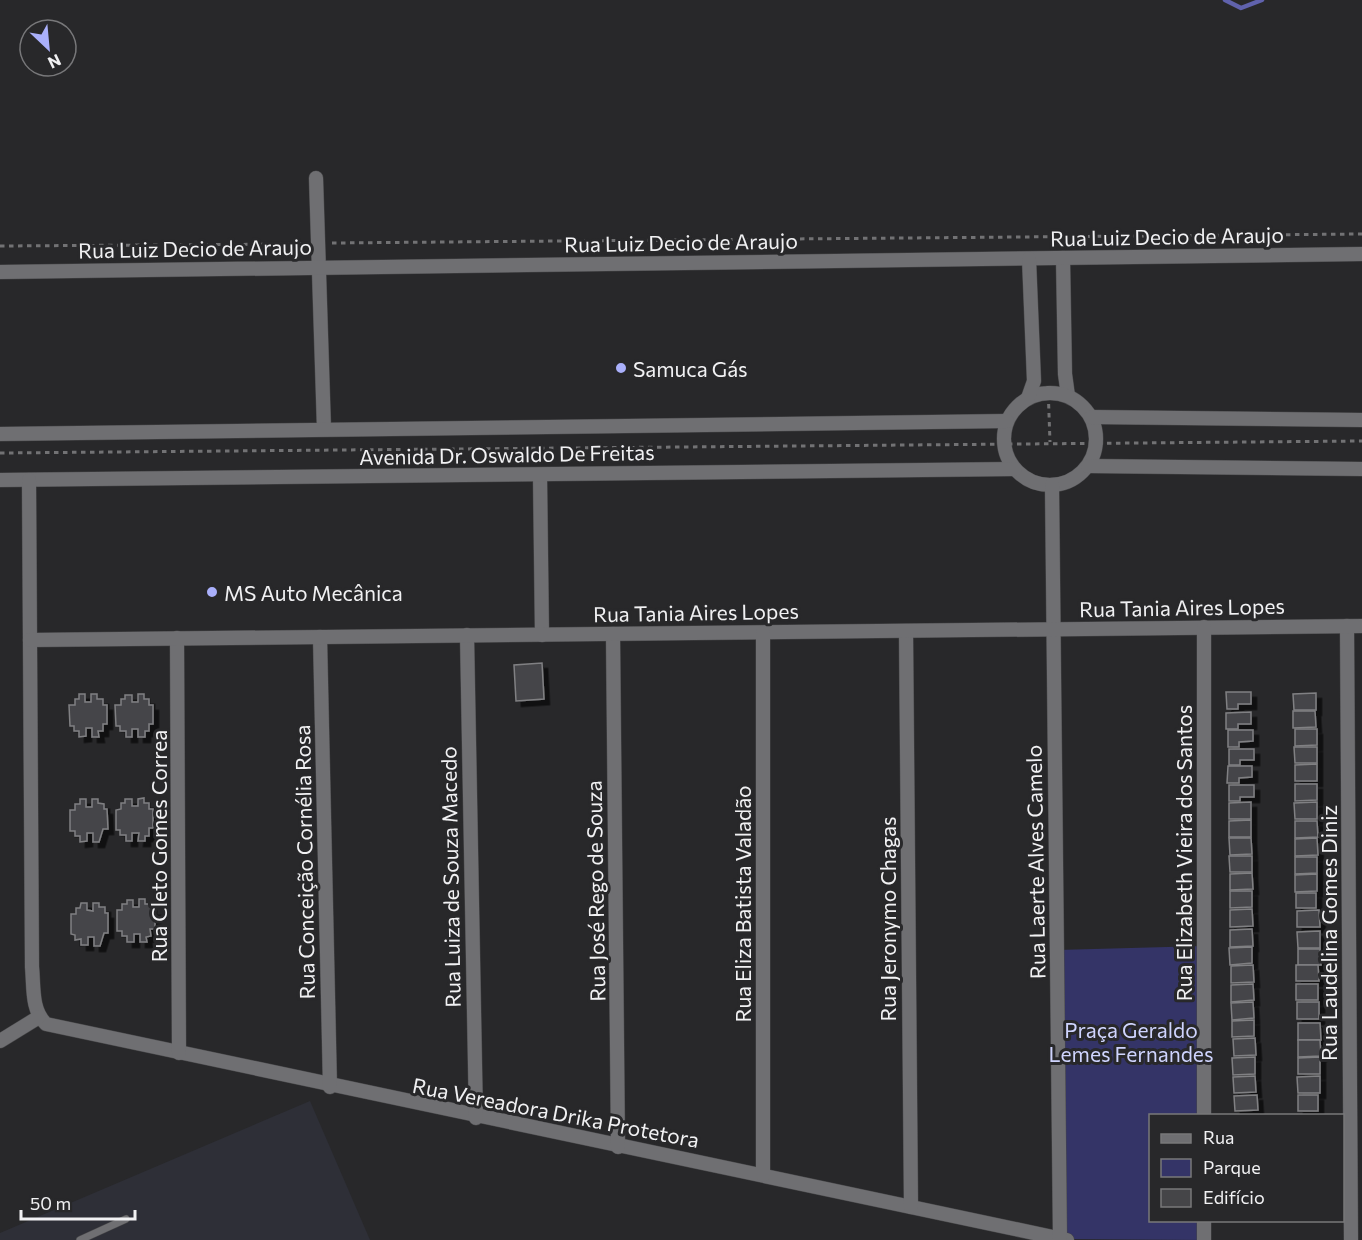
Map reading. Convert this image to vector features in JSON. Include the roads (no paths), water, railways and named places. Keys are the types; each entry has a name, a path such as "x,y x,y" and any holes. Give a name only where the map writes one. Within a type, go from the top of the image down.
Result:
{"street":[{"path":"316,178 324,429"},
{"name":"Rua Luiz Decio de Araujo","path":"0,272 1362,254"},
{"path":"1063,258 1065,375 1068,396"},
{"path":"1028,398 1034,381 1029,259"},
{"path":"1049,393 1068,396 1085,408 1091,417 1096,443 1088,466 1072,479 1052,485 1032,481 1015,469 1004,444 1007,421 1019,404 1028,398 1049,393"},
{"path":"1091,417 1362,420"},
{"name":"Avenida Dr. Oswaldo De Freitas","path":"0,434 1007,421"},
{"path":"1088,466 1362,469"},
{"name":"Avenida Dr. Oswaldo De Freitas","path":"0,480 1015,469"},
{"path":"540,475 542,635"},
{"path":"0,1041 39,1017 32,967 29,480"},
{"name":"Rua Laerte Alves Camelo","path":"1052,485 1064,1239"},
{"name":"Rua Laudelina Gomes Diniz","path":"1347,626 1351,1240"},
{"name":"Rua Tania Aires Lopes","path":"30,640 1362,626"},
{"name":"Rua Elizabeth Vieira dos Santos","path":"1204,627 1204,1114"},
{"name":"Rua Jeronymo Chagas","path":"906,631 911,1207"},
{"name":"Rua Eliza Batista Valadão","path":"763,633 763,1175"},
{"name":"Rua José Rego de Souza","path":"613,634 618,1147"},
{"name":"Rua Luiza de Souza Macedo","path":"467,635 476,1118"},
{"name":"Rua Conceição Cornélia Rosa","path":"320,637 330,1087"},
{"name":"Rua Cleto Gomes Correa","path":"177,638 179,1053"},
{"name":"Rua Vereadora Drika Protetora","path":"39,1017 46,1024 330,1087 1064,1239"},
{"path":"1204,1222 1204,1240"}],"lane":[{"path":"80,1240 126,1219"}],"waterway":[{"path":"1225,0 1241,8 1262,0"}],"place":[{"name":"Samuca Gás","path":"621,368"},
{"name":"MS Auto Mecânica","path":"212,592"}],"park label":[{"name":"Praça Geraldo Lemes Fernandes","path":"1131,1041"}]}
